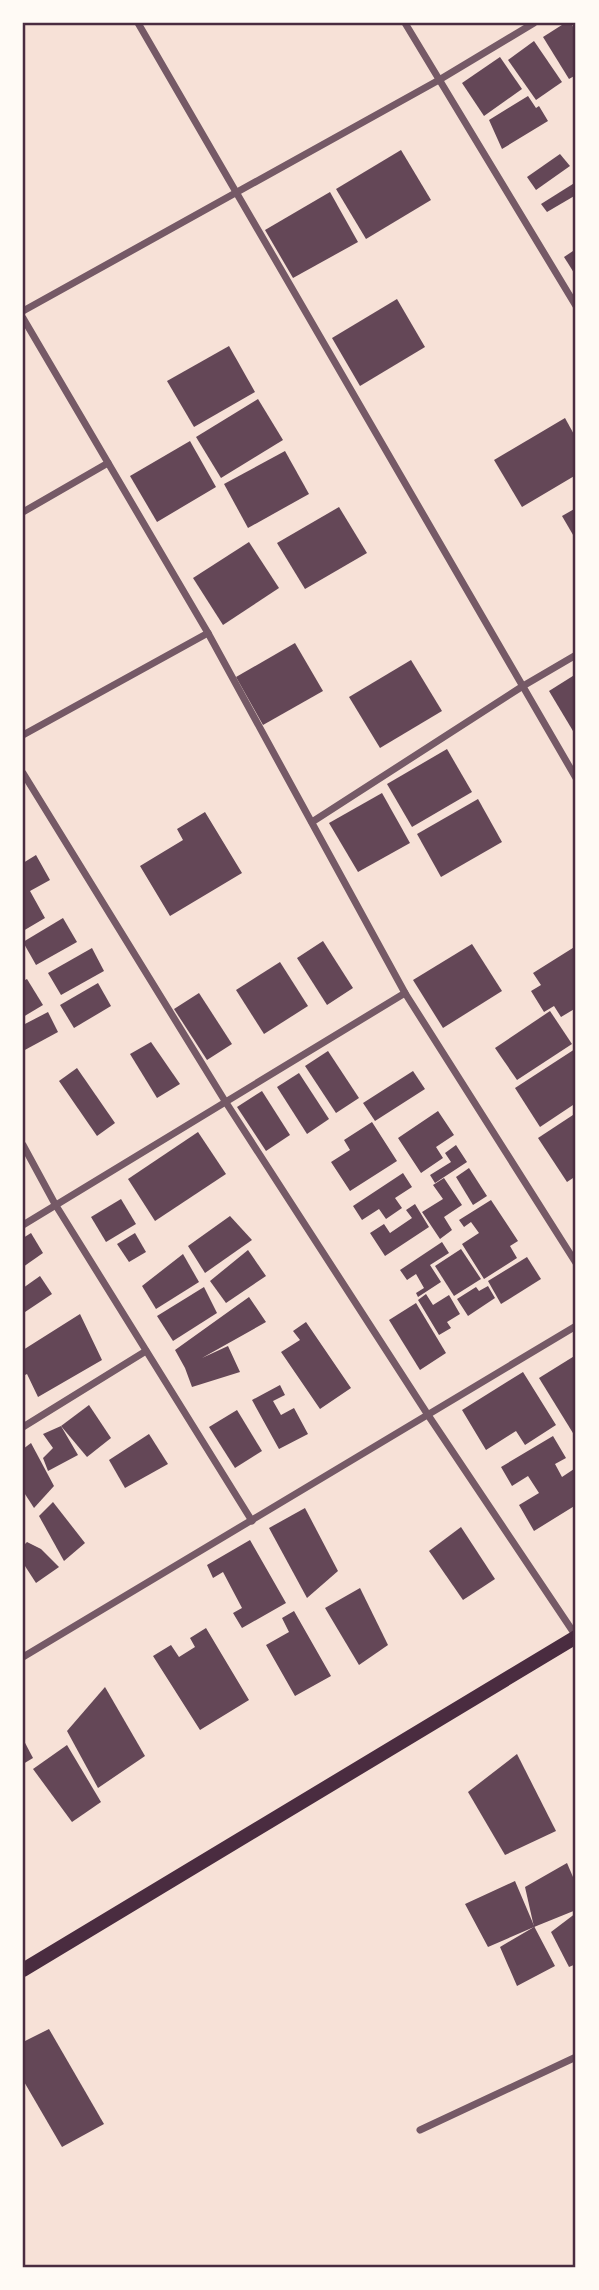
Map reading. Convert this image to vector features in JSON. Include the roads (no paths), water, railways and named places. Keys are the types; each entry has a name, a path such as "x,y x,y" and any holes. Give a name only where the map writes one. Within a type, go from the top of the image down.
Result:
{"main road":[{"path":"23,1970 576,1636"}],"street":[{"path":"138,23 576,778"},
{"path":"405,23 576,306"},
{"path":"23,312 439,80 534,23"},
{"path":"23,318 208,633 405,993 576,1263"},
{"path":"23,512 108,463"},
{"path":"23,735 208,633"},
{"path":"312,822 523,686 576,655"},
{"path":"23,773 225,1101 428,1415 576,1636"},
{"path":"23,1225 405,993"},
{"path":"23,1145 55,1204 252,1521"},
{"path":"23,1657 576,1325"},
{"path":"23,1427 146,1351"},
{"path":"420,2130 576,2057"}]}
